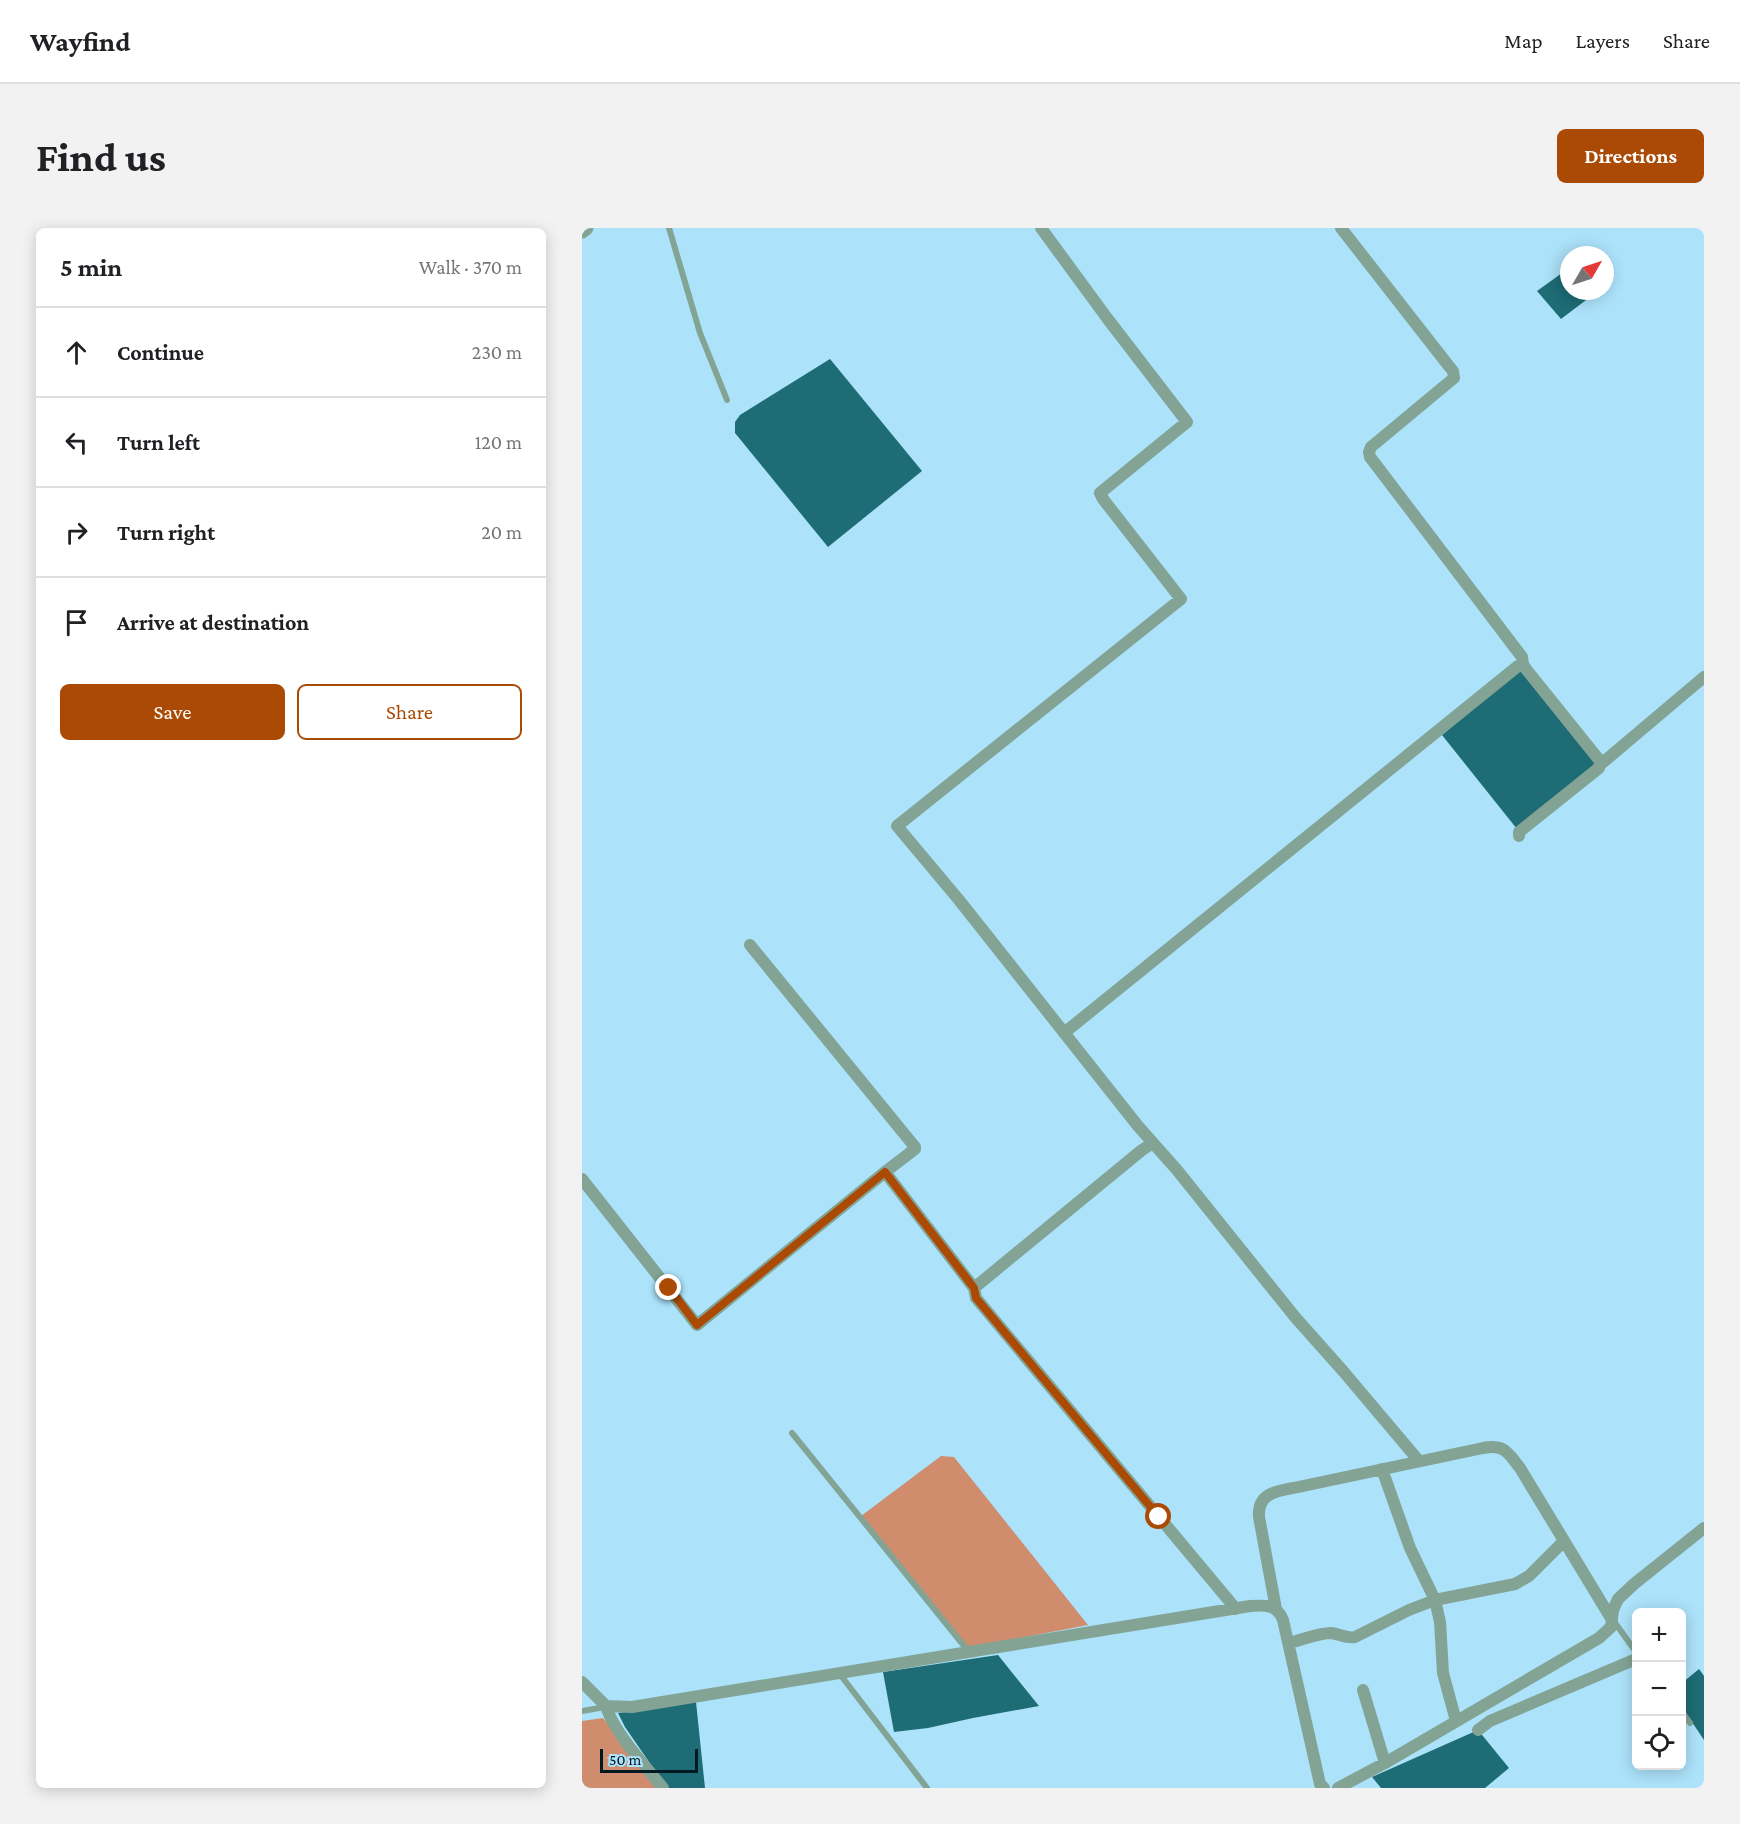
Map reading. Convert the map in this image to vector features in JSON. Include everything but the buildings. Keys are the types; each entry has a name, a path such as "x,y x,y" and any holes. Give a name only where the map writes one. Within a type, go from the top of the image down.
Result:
{"street":[{"path":"582,231 586,228"},
{"path":"1041,228 1187,422 1100,493 1181,599 897,826 1295,1317 1419,1461"},
{"path":"1341,228 1448,365 1454,378 1371,447 1370,457 1522,657 1523,664 1601,764"},
{"path":"1064,1033 1523,664"},
{"path":"1519,836 1519,832 1599,768 1704,677"},
{"path":"582,1179 697,1325 915,1149 750,945"},
{"path":"974,1288 1153,1143"},
{"path":"885,1172 974,1288 976,1298 1236,1609"},
{"path":"1276,1609 1259,1517 1258,1508 1263,1499 1275,1493 1492,1446 1504,1449 1520,1468 1612,1620"},
{"path":"1382,1469 1410,1548 1435,1600 1440,1622 1443,1673 1456,1721"},
{"path":"1338,1788 1599,1638 1611,1627 1614,1604 1624,1593 1704,1528"},
{"path":"1288,1643 1332,1633 1350,1638 1355,1637 1409,1610 1435,1600 1515,1584 1529,1576 1564,1541"},
{"path":"606,1706 620,1708 656,1704 1236,1609 1270,1606 1280,1613 1284,1620 1320,1784 1324,1788"},
{"path":"1478,1730 1490,1721 1632,1661"},
{"path":"582,1682 606,1706 618,1731 663,1788"},
{"path":"1363,1690 1385,1763"}],"lane":[{"path":"669,228 700,333 727,400"},
{"path":"792,1433 969,1652"},
{"path":"1612,1620 1632,1647"},
{"path":"839,1673 927,1788"},
{"path":"582,1711 606,1706"},
{"path":"1685,1716 1690,1723"}],"shaded area":[{"path":"941,1456 954,1457 1088,1625 968,1648 861,1516"},
{"path":"603,1718 661,1788 582,1788 582,1721"}],"route":[{"path":"669,1288 697,1325 885,1172 974,1288 976,1298 1159,1517"}]}
